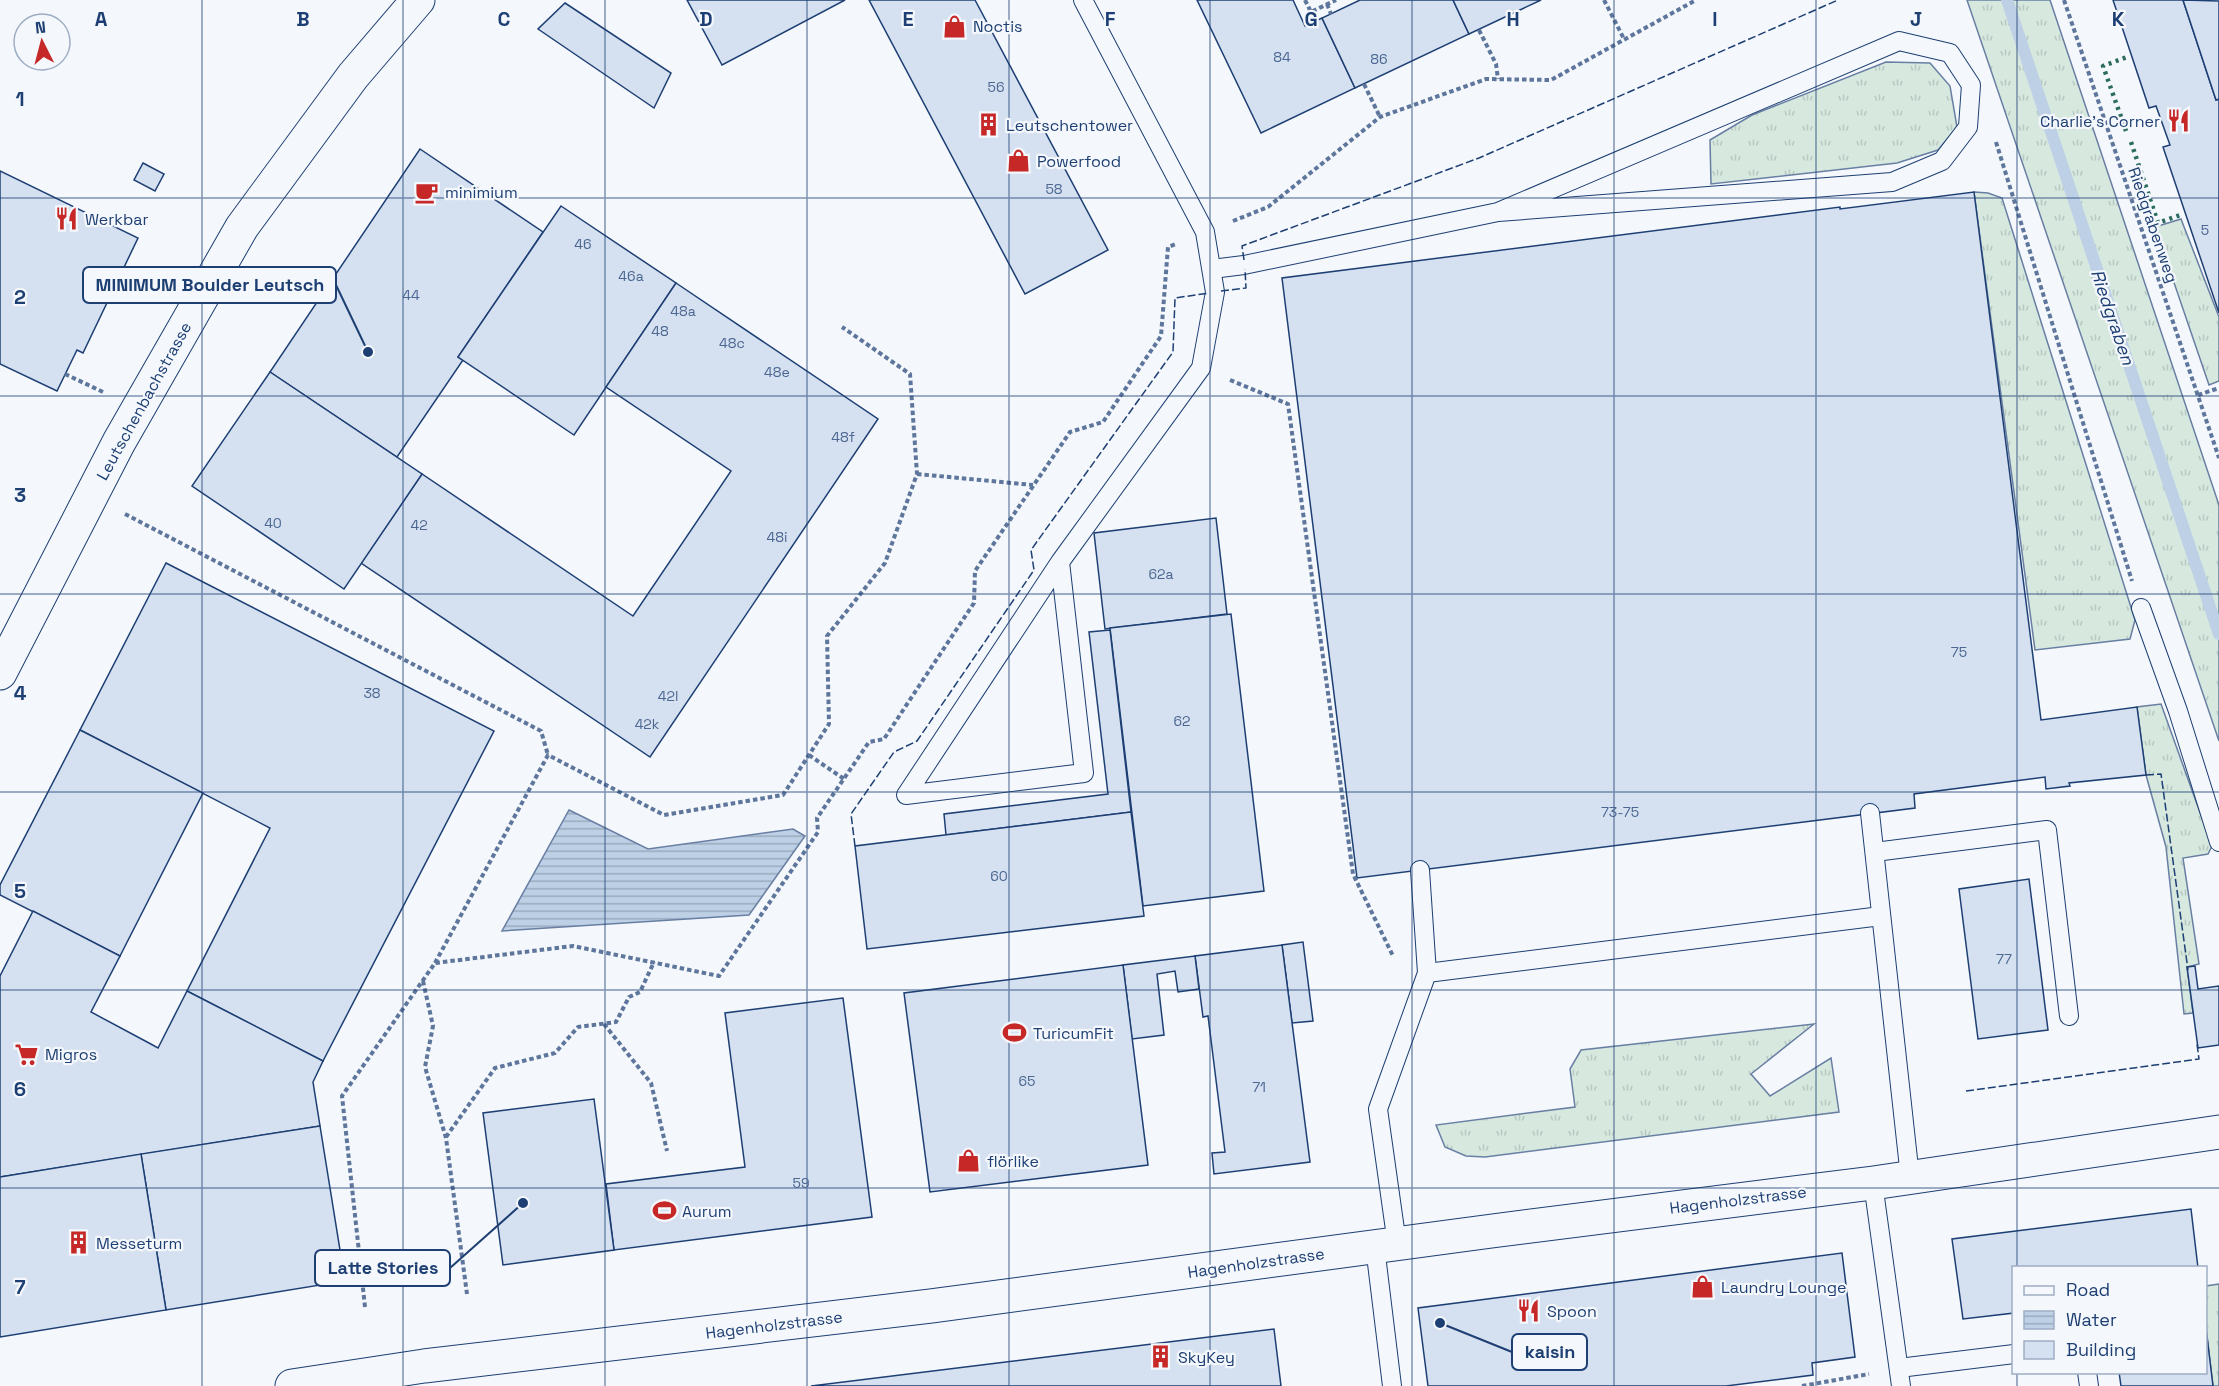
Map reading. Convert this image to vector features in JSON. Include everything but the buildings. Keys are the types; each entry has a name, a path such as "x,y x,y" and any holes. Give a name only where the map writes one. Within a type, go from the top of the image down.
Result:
{"street":[{"name":"Leutschenbachstrasse","path":"0,672 119,442 242,227 353,76 418,0"},
{"name":"Hagenholzstrasse","path":"292,1386 327,1383 424,1366 931,1306 1874,1183 2219,1132"}],"lane":[{"path":"1060,562 1084,773 906,795 1060,562 1201,368 1215,292 1205,232 1083,0"},
{"path":"1212,269 1244,265 1498,212 1892,182 1942,161 1968,127 1971,85 1950,53 1899,41 1498,212"},
{"path":"2140,608 2178,711 2219,842"},
{"path":"1870,813 1910,1177"},
{"path":"1875,852 2047,831 2069,1016"},
{"path":"1392,1386 1378,1109 1427,973 1420,870"},
{"path":"1427,973 1881,916"},
{"path":"1874,1183 1900,1377 2012,1354"}],"path":[{"path":"1305,0 1311,12 1336,0"},
{"path":"1604,0 1624,39"},
{"path":"435,963 573,946 719,976 818,832 818,818 869,742 884,739 974,603 975,571 1033,485 1070,432 1103,422 1161,336 1168,247 1268,207 1380,117 1485,79 1551,80 1696,0"},
{"name":"Riedgrabenweg","path":"2064,0 2219,458"},
{"path":"1327,4 1331,14"},
{"path":"1479,30 1496,64 1498,79"},
{"path":"1364,84 1380,117"},
{"path":"1968,127 1996,141 2140,608"},
{"path":"548,755 664,815 783,795 829,724 827,636 885,563 917,474 910,374 842,327"},
{"path":"1201,368 1288,404 1353,874 1416,1003"},
{"path":"65,374 104,392"},
{"path":"2198,395 2219,388"},
{"path":"917,474 1033,485"},
{"path":"117,509 541,731 548,755 435,963 342,1096 365,1307"},
{"path":"808,756 844,779"},
{"path":"446,1138 495,1068 555,1053 578,1027 616,1022 629,997 639,992 654,962"},
{"path":"423,980 433,1026 425,1067 446,1138 467,1294"},
{"path":"604,1023 651,1083 666,1151"},
{"path":"1802,1386 1900,1377"}],"green space":[{"path":"1967,0 2050,0 2219,505 2219,741"},
{"path":"1886,62 1930,63 1950,86 1957,127 1938,150 1897,163 1711,184 1710,140 1752,115"},
{"path":"1974,192 1988,193 2002,198 2135,620 2130,639 2035,650"},
{"path":"2181,219 2219,317 2219,381 2209,385 2155,227"},
{"path":"2161,704 2212,846 2208,854 2183,858 2199,964 2187,967 2193,1013 2184,1014 2166,847 2146,775 2137,707"},
{"path":"1814,1024 1751,1074 1770,1096 1831,1058 1839,1112 1485,1157 1466,1156 1445,1147 1436,1125 1575,1107 1570,1069 1581,1050"},
{"path":"2219,1284 2219,1386 2213,1386 2207,1336 2207,1286"}],"water":[{"path":"569,810 648,849 793,829 805,836 749,915 502,931"}],"waterway":[{"name":"Riedgraben","path":"2007,0 2219,634"}],"hedge":[{"path":"2126,131 2103,66 2127,57"},
{"path":"2131,142 2158,223 2180,215"}],"fence":[{"path":"1244,260 1242,246 1479,158 1838,0"},
{"path":"1221,291 1246,288 1245,269"},
{"path":"855,846 851,814 894,752 917,741 1034,570 1031,550 1173,352 1175,298 1209,293"},
{"path":"2146,775 2161,774 2188,970"},
{"path":"1966,1091 2199,1059 2197,1044"}],"place":[{"name":"Noctis","path":"955,26"},
{"name":"Charlie's Corner","path":"2178,121"},
{"name":"Leutschentower","path":"988,125"},
{"name":"Powerfood","path":"1019,161"},
{"name":"minimium","path":"427,192"},
{"name":"Werkbar","path":"67,219"},
{"name":"MINIMUM Boulder Leutsch","path":"368,352"},
{"name":"TuricumFit","path":"1015,1033"},
{"name":"Migros","path":"27,1054"},
{"name":"flörlike","path":"969,1161"},
{"name":"Latte Stories","path":"523,1203"},
{"name":"Aurum","path":"664,1211"},
{"name":"Messeturm","path":"78,1243"},
{"name":"Laundry Lounge","path":"1703,1287"},
{"name":"Spoon","path":"1529,1311"},
{"name":"kaisin","path":"1440,1323"},
{"name":"SkyKey","path":"1160,1357"}]}
